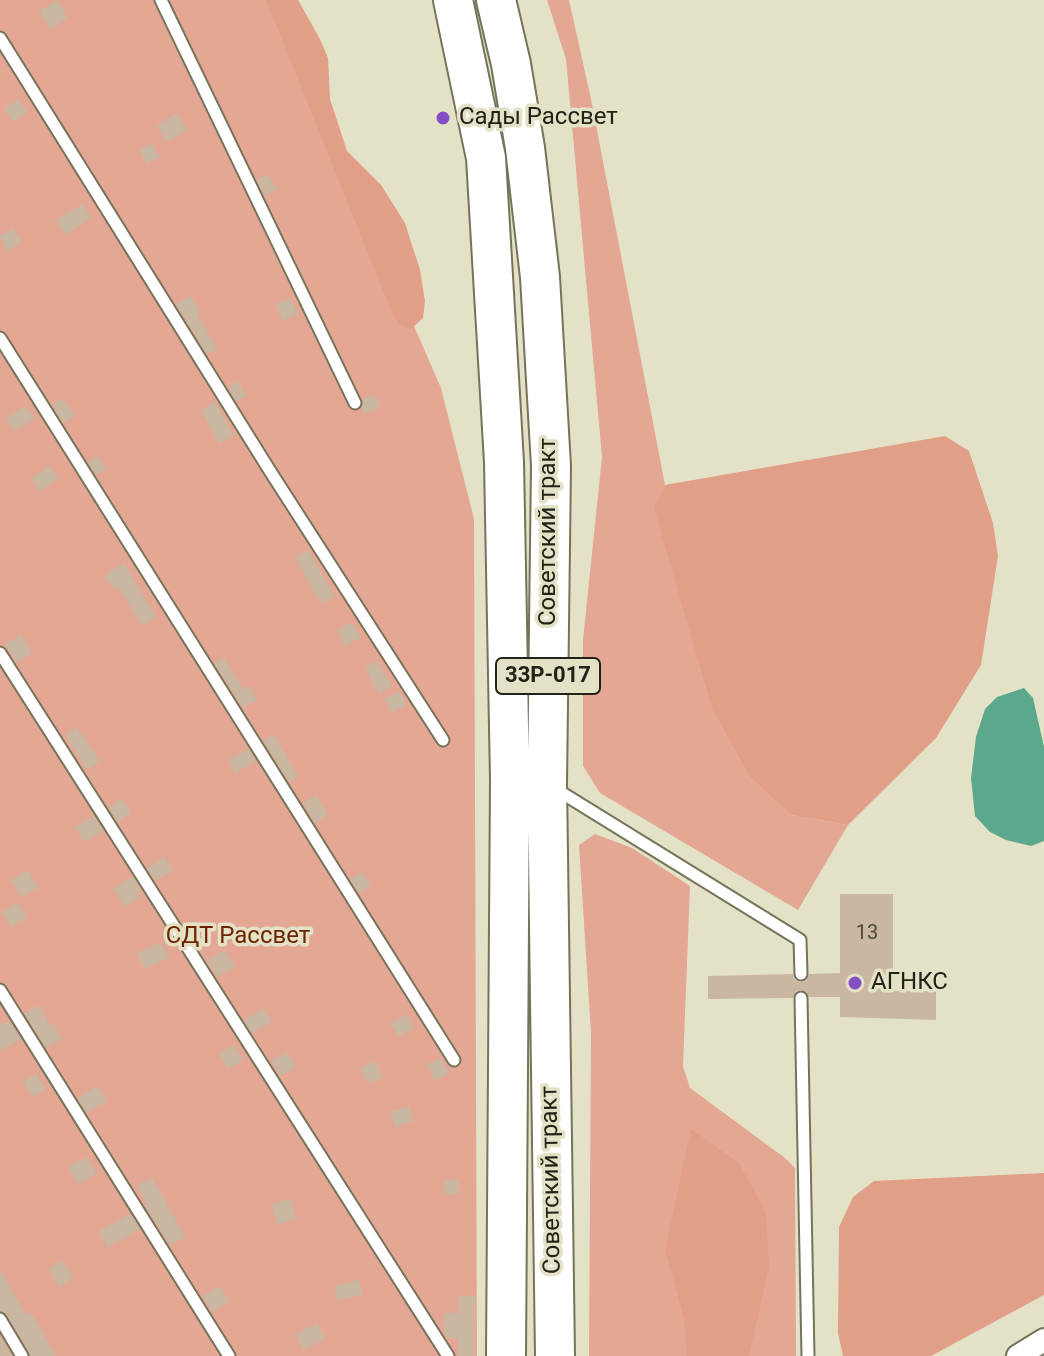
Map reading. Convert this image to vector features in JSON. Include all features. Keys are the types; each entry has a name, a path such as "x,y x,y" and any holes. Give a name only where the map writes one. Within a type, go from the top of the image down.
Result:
{"highway":[{"name":"Советский тракт","path":"453,0 486,158 504,462 510,780 506,1356"},
{"name":"Советский тракт","path":"496,0 511,64 525,148 540,277 551,466 547,783 555,1356"}],"street":[{"path":"1018,1356 1044,1340"}],"lane":[{"path":"161,0 355,403"},
{"path":"0,38 443,740"},
{"path":"0,338 454,1060"},
{"path":"0,653 448,1356"},
{"path":"547,783 800,940 801,974"},
{"path":"0,990 229,1356"},
{"path":"801,998 808,1356"},
{"path":"0,1319 22,1356"}],"green space":[{"name":"СДТ Рассвет","path":"0,0 272,0 441,388 474,519 477,1356 0,1356"},
{"path":"547,0 569,0 665,485 655,508 712,710 750,778 791,815 848,825 798,910 600,793 583,766 583,640 602,457 566,59"},
{"path":"595,834 632,848 690,886 683,1066 690,1088 795,1168 796,1356 589,1356 591,1033 579,845"}],"shaded area":[{"path":"266,0 298,0 328,58 330,99 347,151 381,185 405,223 420,270 425,301 423,318 411,329 402,327 393,315"},
{"path":"945,436 969,451 993,523 998,556 981,665 936,738 848,825 791,815 750,778 712,710 654,508 665,485"},
{"path":"1024,688 1033,698 1044,747 1044,841 1031,846 1006,840 990,832 975,816 971,778 976,737 985,709 997,697"},
{"path":"691,1129 739,1163 766,1213 769,1267 749,1356 687,1356 684,1318 665,1250"},
{"path":"1044,1173 1044,1295 931,1356 843,1356 838,1333 839,1227 853,1197 874,1181"}],"building":[{"path":"57,0 68,18 50,29 39,11"},
{"path":"19,99 28,112 13,122 4,108"},
{"path":"177,113 187,130 166,142 157,125"},
{"path":"152,143 160,157 147,164 139,150"},
{"path":"268,174 277,189 265,196 257,180"},
{"path":"83,204 91,218 65,235 56,220"},
{"path":"13,228 22,242 7,252 0,236"},
{"path":"191,296 217,349 207,354 176,304"},
{"path":"290,298 298,313 283,321 276,304"},
{"path":"238,381 246,396 236,401 228,387"},
{"path":"374,394 380,407 365,414 363,399"},
{"path":"63,398 75,416 63,423 52,405"},
{"path":"215,402 234,436 219,444 201,410"},
{"path":"26,406 34,419 14,431 6,418"},
{"path":"98,456 106,469 96,475 88,462"},
{"path":"50,466 58,479 39,491 31,478"},
{"path":"308,550 335,596 321,604 295,557"},
{"path":"124,563 156,617 142,626 118,586 113,589 104,576"},
{"path":"352,622 361,637 345,646 337,630"},
{"path":"21,635 32,653 17,662 5,644"},
{"path":"224,657 243,689 234,694 214,663"},
{"path":"377,661 392,686 379,694 365,668"},
{"path":"249,686 257,700 243,708 234,695"},
{"path":"399,691 407,705 392,713 384,699"},
{"path":"77,727 100,761 87,770 65,735"},
{"path":"274,734 298,777 289,782 263,740"},
{"path":"248,749 256,761 235,773 228,760"},
{"path":"316,795 328,815 315,823 303,803"},
{"path":"122,799 131,813 118,822 108,807"},
{"path":"94,816 103,831 84,842 75,827"},
{"path":"164,857 172,871 156,881 147,868"},
{"path":"28,870 38,888 21,897 11,880"},
{"path":"362,872 371,886 359,893 350,879"},
{"path":"133,877 141,890 137,893 140,897 125,907 113,889"},
{"path":"840,894 893,894 893,991 936,991 936,1020 840,1017 840,997 809,997 802,990 796,991 793,998 708,999 708,976 793,974 794,979 800,982 806,981 809,974 840,973"},
{"path":"18,903 27,918 11,927 2,912"},
{"path":"161,942 169,957 145,969 137,953"},
{"path":"225,950 235,967 217,977 207,960"},
{"path":"39,1005 62,1039 46,1048 24,1013"},
{"path":"263,1008 272,1022 252,1033 244,1020"},
{"path":"406,1014 414,1028 399,1037 390,1023"},
{"path":"9,1021 21,1039 0,1051 0,1026"},
{"path":"234,1045 243,1060 228,1069 219,1054"},
{"path":"288,1052 296,1067 280,1076 271,1061"},
{"path":"441,1058 449,1074 435,1081 427,1064"},
{"path":"375,1061 383,1077 368,1084 360,1068"},
{"path":"36,1074 46,1090 32,1097 23,1081"},
{"path":"98,1086 107,1101 87,1113 77,1098"},
{"path":"409,1106 414,1121 395,1127 390,1112"},
{"path":"87,1157 97,1174 78,1184 68,1167"},
{"path":"152,1177 185,1237 170,1245 145,1206 147,1204 137,1186"},
{"path":"445,1179 459,1180 458,1195 444,1194"},
{"path":"290,1198 297,1219 277,1225 271,1205"},
{"path":"130,1214 140,1229 108,1247 99,1231"},
{"path":"63,1260 73,1279 59,1287 49,1268"},
{"path":"0,1269 26,1315 31,1312 56,1356 30,1356 7,1315 0,1311"},
{"path":"359,1280 362,1295 337,1301 334,1286"},
{"path":"220,1286 229,1302 212,1312 203,1296"},
{"path":"459,1296 475,1296 474,1356 458,1356 458,1339 447,1338 444,1334 444,1313 459,1313"},
{"path":"317,1323 325,1339 303,1350 296,1334"},
{"path":"0,1336 12,1356 0,1356"}],"place":[{"name":"Сады Рассвет","path":"443,118"},
{"name":"АГНКС","path":"855,983"}]}
